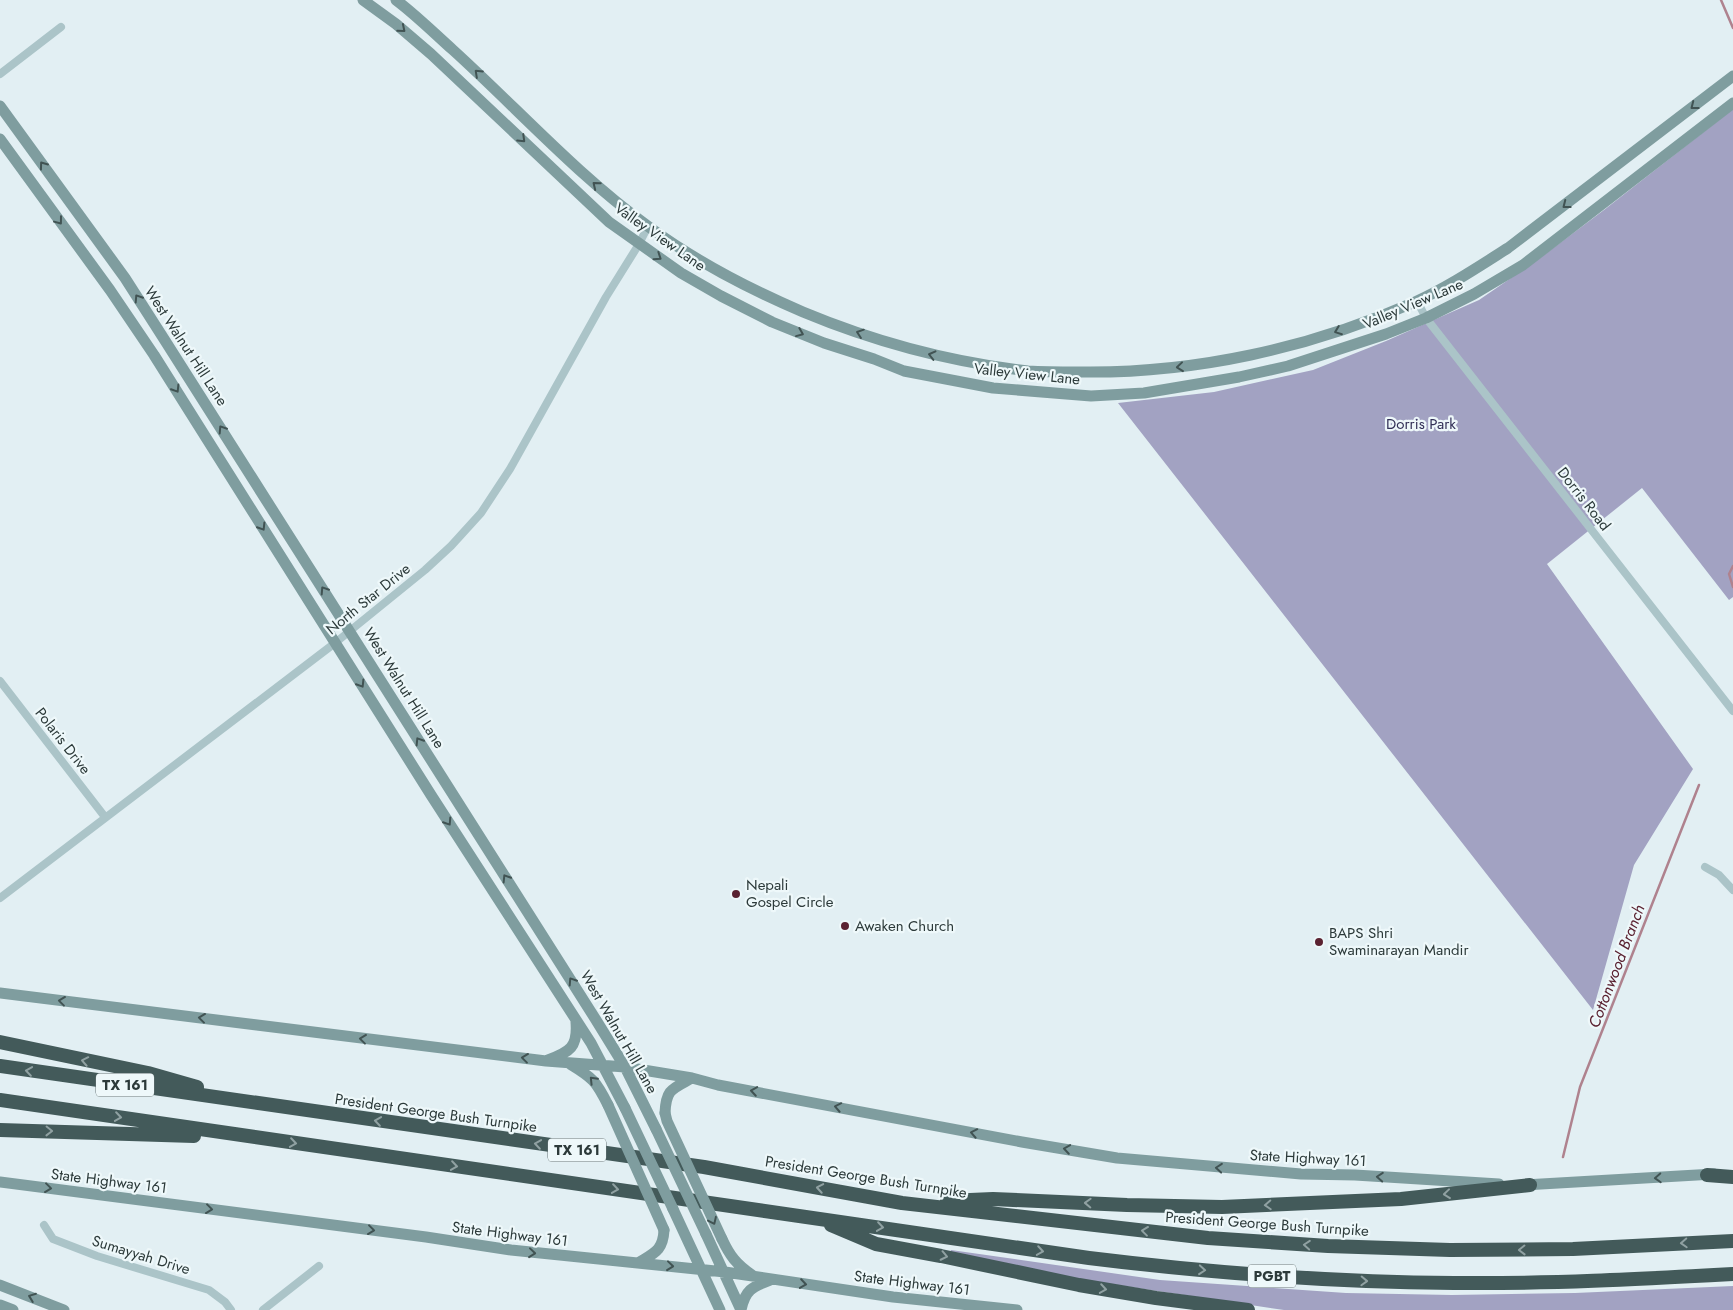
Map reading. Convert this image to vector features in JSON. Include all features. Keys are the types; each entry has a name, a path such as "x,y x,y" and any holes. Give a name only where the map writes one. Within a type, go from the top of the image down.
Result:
{"highway":[{"path":"0,1042 148,1074 251,1102"},
{"name":"President George Bush Turnpike","path":"0,1066 704,1167 902,1203 1208,1238 1328,1246 1510,1250 1733,1241"},
{"name":"TX 161","path":"0,1100 814,1218"},
{"path":"0,1130 96,1132 156,1136 245,1136"},
{"path":"1707,1175 1733,1177"},
{"path":"902,1203 994,1199 1222,1207 1400,1199 1530,1185"},
{"path":"814,1218 876,1244 1079,1285 1248,1310"},
{"name":"PGBT","path":"814,1218 1141,1265 1328,1280 1511,1283 1733,1274"}],"main road":[{"name":"Valley View Lane","path":"363,0 396,24 431,54 609,222 681,273 721,296 772,322 816,340 904,371 993,388 1092,396 1153,392 1239,377 1288,366 1386,334 1426,318 1474,294 1523,265 1733,103"},
{"name":"Valley View Lane","path":"396,0 474,69 590,181 648,226 695,258 777,301 829,322 934,355 1027,370 1106,373 1188,366 1234,359 1326,335 1417,301 1508,248 1733,76"},
{"name":"West Walnut Hill Lane","path":"0,106 125,278 351,631 393,701 626,1067 725,1272 741,1310"},
{"name":"West Walnut Hill Lane","path":"0,139 150,348 430,795 591,1043 625,1108 720,1310"},
{"path":"150,348 164,339"},
{"path":"232,480 248,470"},
{"path":"518,928 532,920"},
{"path":"0,993 546,1061 603,1064 692,1078"},
{"path":"546,1061 564,1054 573,1047 577,1035 576,1020"},
{"path":"569,1063 587,1074 597,1084 664,1230 663,1241 658,1251 638,1263"},
{"path":"692,1078 673,1088 666,1098 665,1113 667,1121 729,1255 755,1277"},
{"name":"State Highway 161","path":"692,1078 718,1085 1117,1158 1301,1174 1355,1175 1530,1185 1733,1172"},
{"name":"State Highway 161","path":"0,1182 426,1237 511,1250 725,1272 893,1297 1017,1310"},
{"path":"741,1310 744,1298 752,1287 771,1279"},
{"path":"0,1285 64,1310"},
{"path":"0,1305 13,1310"}],"street":[{"path":"0,74 60,27"},
{"name":"North Star Drive","path":"0,898 351,631 451,546 481,513 510,469 648,226"},
{"name":"Dorris Road","path":"1417,301 1426,318 1733,712"},
{"name":"Polaris Drive","path":"0,681 105,817"},
{"path":"1705,867 1724,878 1733,890"},
{"name":"Sumayyah Drive","path":"44,1226 52,1239 88,1253 209,1290 231,1310"},
{"path":"263,1310 319,1266"}],"green space":[{"name":"Dorris Park","path":"1733,109 1733,597 1729,600 1642,488 1547,564 1693,769 1634,865 1593,1010 1118,403 1214,392 1313,370 1386,341 1479,300 1540,258 1604,210"},
{"path":"951,1250 1160,1280 1346,1293 1452,1295 1575,1293 1733,1286 1733,1310 1284,1310 1084,1280 950,1253"}],"waterway":[{"name":"Cottonwood Branch","path":"1721,0 1733,28"},
{"name":"Cottonwood Branch","path":"1733,566 1729,574 1733,587"},
{"name":"Cottonwood Branch","path":"1563,1157 1580,1087 1699,785"}],"place":[{"name":"Nepali Gospel Circle","path":"736,894"},
{"name":"Awaken Church","path":"845,926"},
{"name":"BAPS Shri Swaminarayan Mandir","path":"1319,942"}]}
